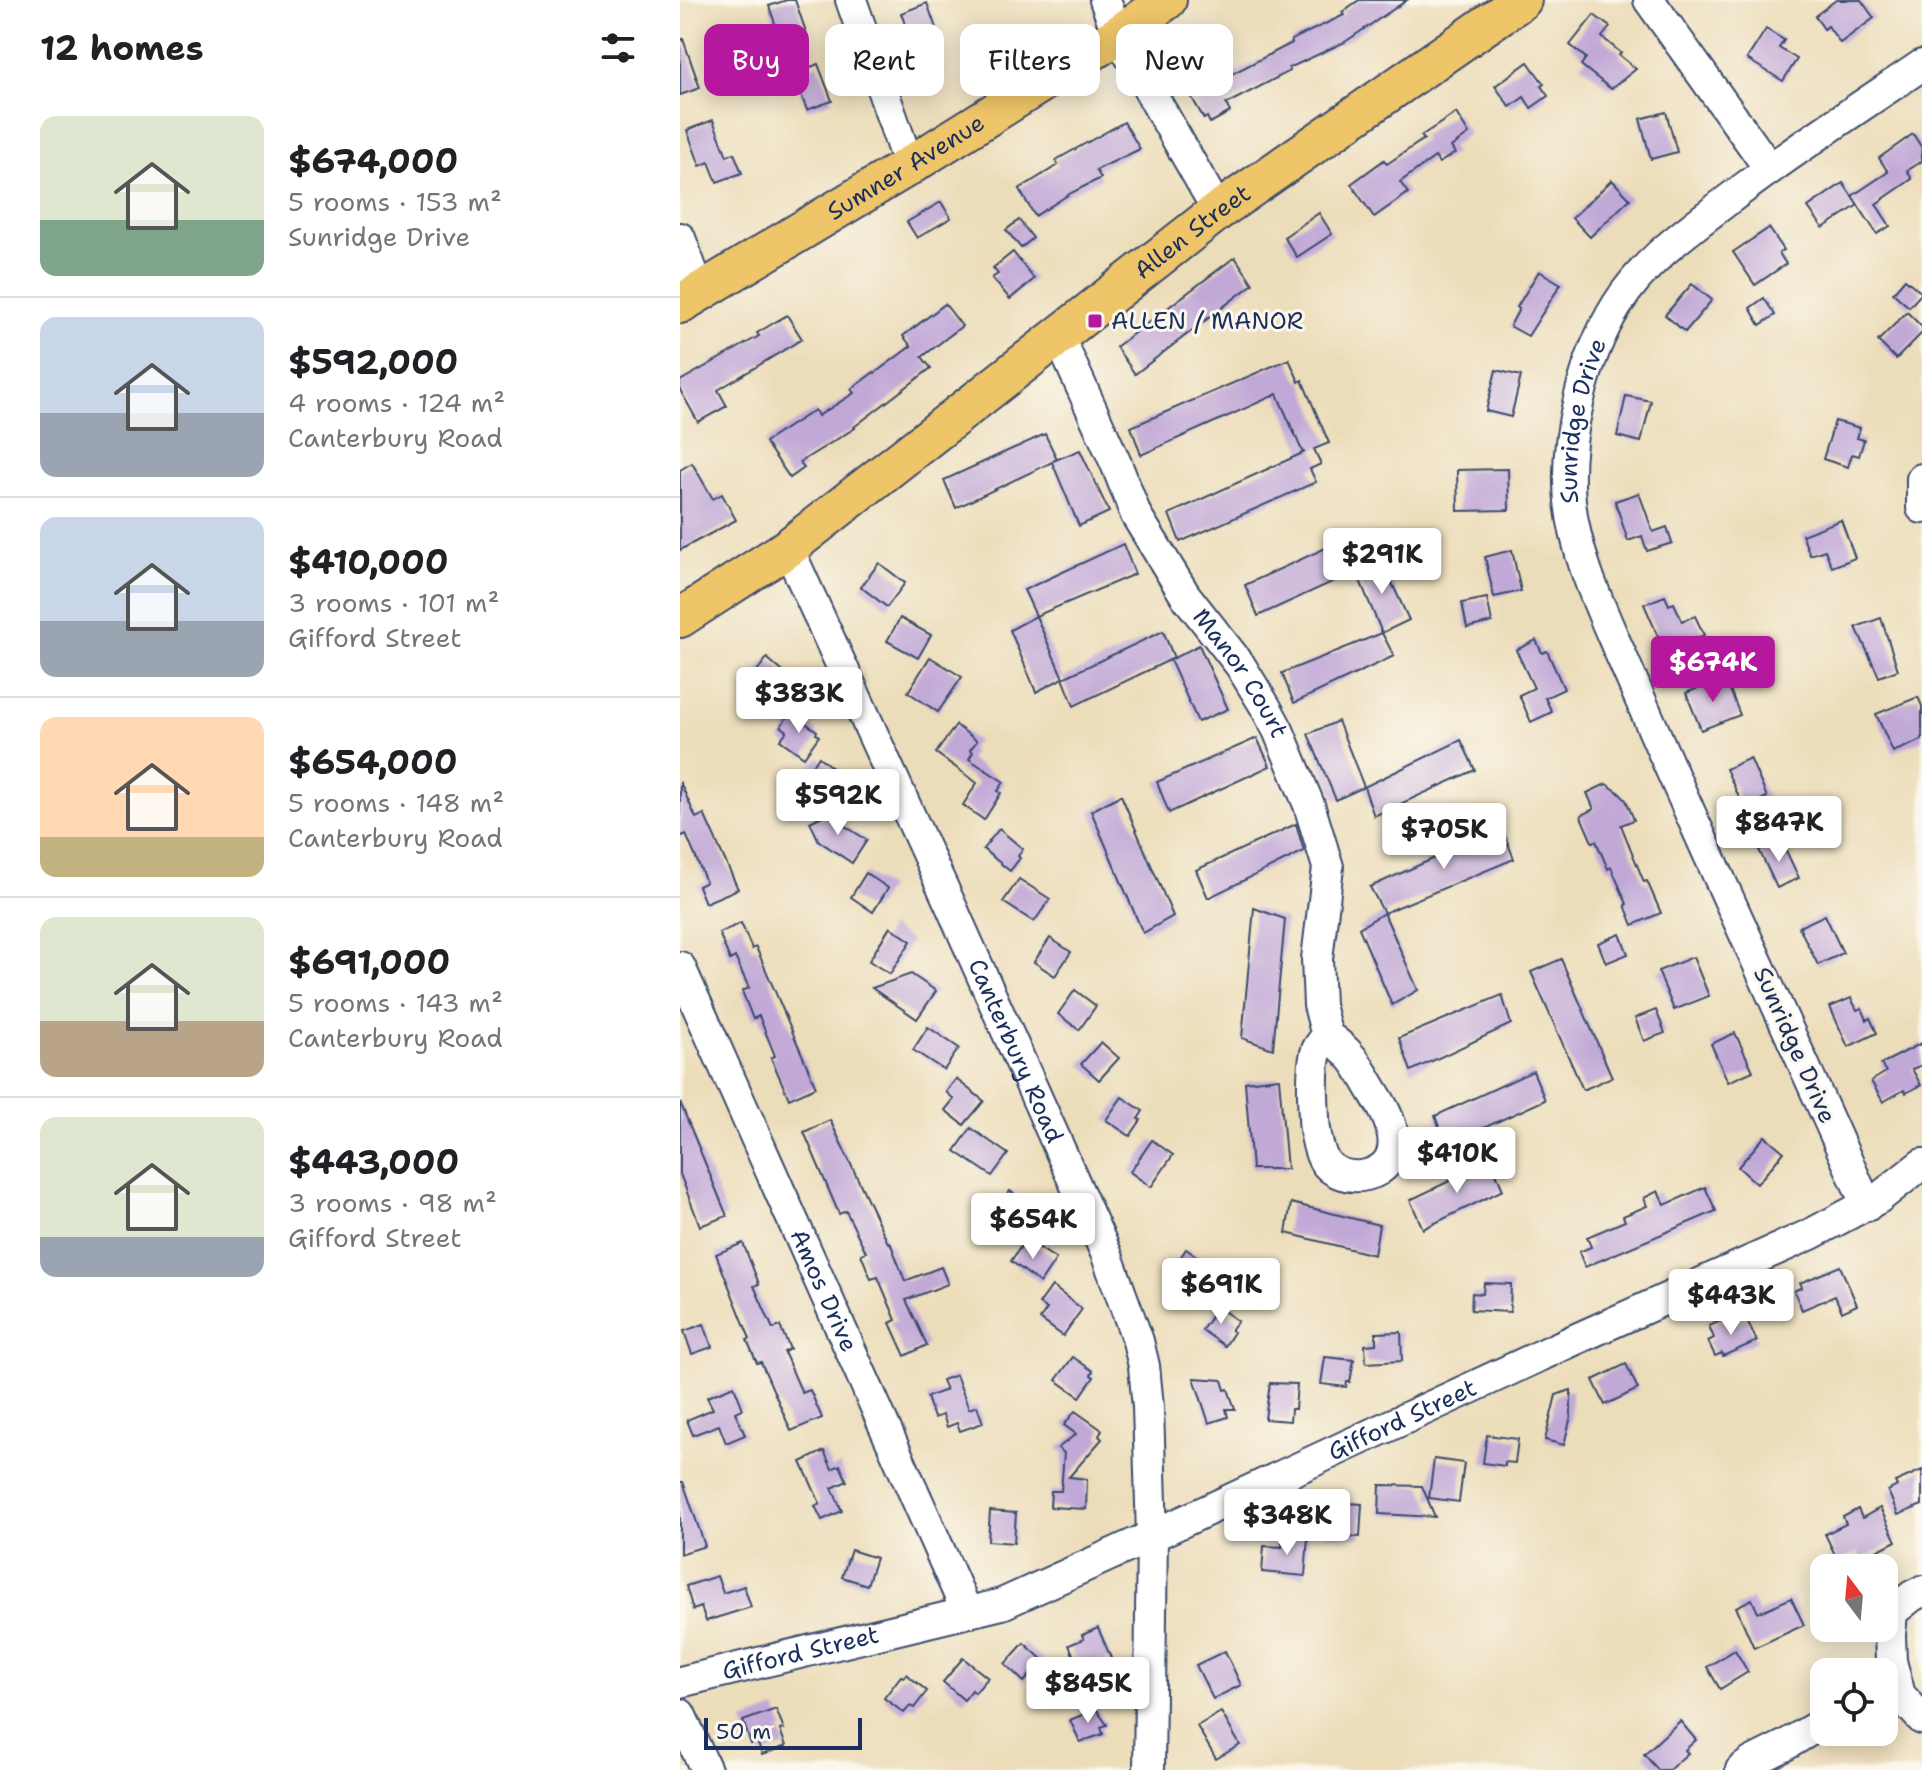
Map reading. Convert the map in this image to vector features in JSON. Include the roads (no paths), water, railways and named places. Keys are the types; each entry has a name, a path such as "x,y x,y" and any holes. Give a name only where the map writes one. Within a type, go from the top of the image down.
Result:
{"main road":[{"name":"Sumner Avenue","path":"1133,24 1167,0"},
{"name":"Allen Street","path":"680,618 788,548 1218,211 1522,0"},
{"name":"Sumner Avenue","path":"690,299 1116,36"}],"street":[{"path":"851,0 909,166"},
{"path":"1105,0 1116,30"},
{"path":"1649,0 1769,168"},
{"name":"Sunridge Drive","path":"1867,1206 1600,608 1577,541 1570,503 1570,461 1576,416 1594,353 1617,305 1641,273 1662,251 1769,168 1922,65"},
{"path":"1153,96 1218,211"},
{"path":"680,238 690,299"},
{"name":"Manor Court","path":"1059,337 1136,515 1185,595 1240,665 1265,706 1309,805 1328,867 1317,959 1319,1005 1327,1036"},
{"path":"1922,479 1922,508"},
{"name":"Canterbury Road","path":"788,548 1106,1253 1144,1366 1152,1536 1149,1770"},
{"name":"Amos Drive","path":"680,967 967,1612"},
{"name":"Gifford Street","path":"680,1682 1002,1604 1811,1234 1867,1206 1922,1164"},
{"path":"1891,1658 1892,1612 1922,1591"},
{"path":"1898,1701 1922,1719"},
{"path":"680,1714 706,1770"},
{"path":"1741,1770 1810,1730"}],"place":[{"name":"ALLEN / MANOR","path":"1095,321"}]}
